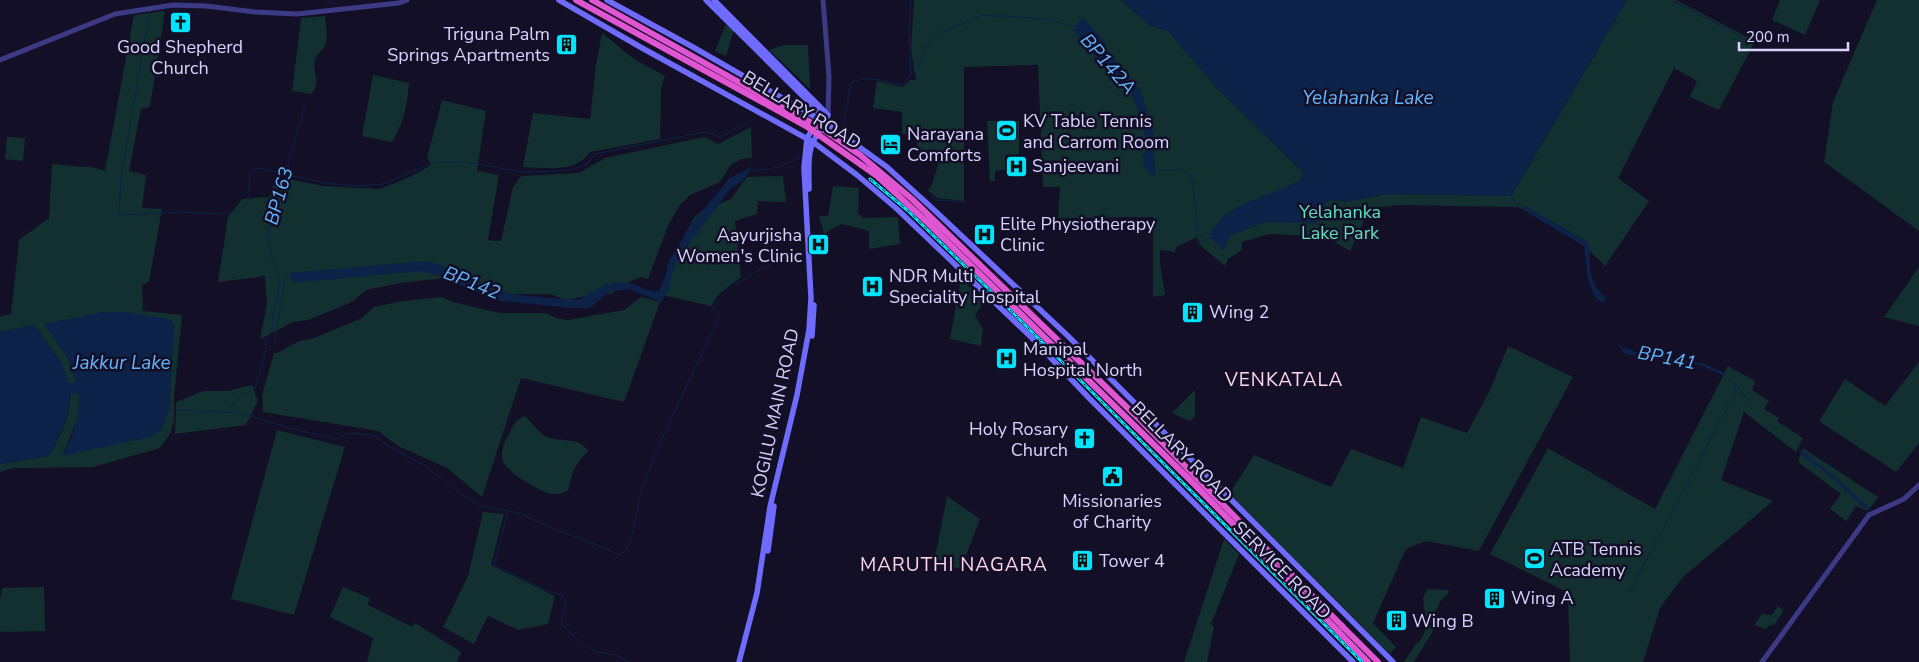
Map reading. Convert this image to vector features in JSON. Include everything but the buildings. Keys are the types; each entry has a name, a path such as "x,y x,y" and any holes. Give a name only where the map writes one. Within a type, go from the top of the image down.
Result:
{"highway":[{"name":"BELLARY ROAD","path":"576,0 806,126 877,176 941,236 1340,629 1378,662"},
{"name":"BELLARY ROAD","path":"592,0 808,120 882,172 1139,419 1340,629 1368,662"}],"main road":[{"name":"SERVICE ROAD","path":"559,0 603,27 813,142 857,175 897,209 1032,338 1089,398 1353,662"},
{"path":"607,0 825,117"},
{"path":"706,0 825,117"},
{"path":"714,0 839,132 887,167 915,191 1068,336 1393,662"},
{"path":"806,138 825,117"},
{"path":"813,142 825,117"},
{"name":"KOGILU MAIN ROAD","path":"741,662 752,624 770,507 806,349 811,270 806,138"},
{"name":"KOGILU MAIN ROAD","path":"807,168 813,142"},
{"path":"897,209 901,196 907,192 915,191"}],"street":[{"path":"0,60 114,14 172,5 297,14 399,3 407,0"},
{"path":"823,0 829,76 825,117"},
{"path":"1762,662 1870,515 1904,499 1919,485"}],"green space":[{"name":"Yelahanka Lake Park","path":"914,0 1121,0 1151,26 1168,31 1215,86 1304,173 1299,182 1282,189 1231,235 1265,222 1318,222 1326,202 1333,199 1342,202 1387,194 1511,196 1627,0 1676,0 1755,41 1719,110 1690,97 1697,81 1674,68 1618,178 1649,201 1605,266 1590,251 1587,242 1525,206 1523,210 1518,207 1398,205 1369,209 1350,251 1326,237 1270,234 1242,242 1242,250 1228,259 1225,266 1200,245 1198,237 1176,247 1175,252 1160,250 1160,264 1165,295 1153,297 1153,217 1058,218 1060,187 1043,187 1038,65 964,67 964,201 937,198 927,190 931,187 940,159 918,155 917,134 902,134 902,112 873,108 877,81 903,87 910,80 916,80 911,49"},
{"path":"1780,0 1820,0 1805,35 1772,20"},
{"path":"1877,0 1919,0 1919,231 1824,162 1833,102"},
{"path":"165,11 150,107 141,109 129,171 146,175 142,208 162,209 149,282 142,285 143,311 182,315 174,396 174,420 170,434 160,448 93,467 13,468 0,472 0,464 49,456 64,426 71,394 79,394 79,414 63,455 160,431 169,410 174,324 45,324 68,358 76,383 68,383 62,364 34,325 0,332 0,316 11,314 19,240 49,218 52,164 88,166 105,171 134,15"},
{"path":"325,16 326,40 324,47 316,57 314,65 316,85 311,94 292,91 301,18"},
{"path":"726,24 734,30 726,56 715,51"},
{"path":"602,33 634,59 665,76 661,88 660,139 590,152 577,163 560,168 523,167 533,113 590,119 596,65"},
{"path":"784,45 808,45 810,89 769,50"},
{"path":"373,75 409,83 404,114 392,142 362,136"},
{"path":"442,100 486,111 477,171 499,175 488,240 501,241 513,187 521,176 579,173 605,158 704,137 718,144 751,127 752,158 741,159 731,165 720,182 690,195 679,206 668,226 648,279 641,277 631,281 611,294 599,293 568,300 551,294 502,294 445,278 400,283 366,290 352,302 308,320 293,322 260,339 267,304 265,276 218,282 228,217 242,199 269,197 276,177 324,186 380,189 412,176 431,165 427,158"},
{"path":"987,121 1019,121 1019,154 1005,155 1005,170 995,171 995,181 990,181"},
{"path":"7,137 25,138 23,161 5,159"},
{"path":"783,176 786,202 758,201 757,214 735,221 741,277 719,294 711,306 663,295 685,234 694,218 701,211 731,199 747,177"},
{"path":"833,186 859,188 858,213 863,218 898,217 900,244 869,249 869,231 841,224 824,234 819,216 828,216"},
{"path":"1919,267 1919,326 1884,317"},
{"path":"961,278 984,302 975,315 983,329 981,346 950,339"},
{"path":"442,297 453,302 500,313 546,313 556,318 568,320 624,310 641,297 660,302 624,402 521,378 482,497 447,468 398,446 378,431 263,412 262,395 274,353 299,341 314,338 362,318 374,307 403,301"},
{"path":"1508,346 1573,377 1479,551 1426,541 1406,549 1373,623 1396,647 1390,654 1229,494 1254,455 1331,487 1351,449 1403,468 1421,417 1467,433 1490,390"},
{"path":"1919,362 1919,443 1896,472 1819,421 1845,379 1885,406"},
{"path":"1728,366 1755,381 1752,390 1769,401 1764,409 1779,418 1777,421 1803,438 1796,452 1744,412 1721,480 1773,501 1682,578 1660,608 1643,662 1570,662 1569,593 1490,554 1548,448 1655,509"},
{"path":"252,385 258,401 246,425 175,434 176,402 203,391 228,391"},
{"path":"1195,390 1195,416 1190,421 1172,413"},
{"path":"525,416 545,436 580,443 588,451 574,470 568,491 554,494 540,490 518,476 503,462 502,451 506,439 516,422"},
{"path":"277,430 345,447 294,615 231,599"},
{"path":"1803,448 1878,497 1868,511 1856,506 1846,521 1830,509 1841,494 1798,462"},
{"path":"947,496 980,519 961,569 934,562"},
{"path":"483,512 504,514 491,565 555,596 548,624 518,630 488,616 474,644 443,627 468,576"},
{"path":"1224,539 1239,554 1211,624 1214,627 1207,662 1184,662"},
{"path":"44,587 45,631 0,632 2,588"},
{"path":"343,587 370,598 368,605 412,627 415,623 461,652 457,662 367,662 373,638 330,617"},
{"path":"1427,589 1449,590 1437,609 1426,620 1423,599"},
{"path":"1778,606 1784,610 1774,625 1770,625 1766,629 1754,625 1762,614 1772,615"},
{"path":"1428,625 1434,629 1414,662 1404,662 1417,642 1419,643"}],"water":[{"name":"Yelahanka Lake","path":"1121,0 1627,0 1511,196 1387,194 1342,202 1332,199 1326,203 1318,223 1265,222 1231,235 1223,250 1209,235 1222,217 1241,205 1299,182 1304,173 1215,86 1168,31 1151,26"},
{"path":"1083,17 1105,41 1106,49 1139,88 1154,135 1155,177 1148,173 1144,164 1142,153 1146,153 1145,135 1137,107 1129,90 1124,83 1120,87 1073,30"},
{"path":"753,166 743,181 732,187 680,255 673,270 669,290 661,302 629,289 609,292 590,308 570,308 502,301 437,275 419,271 292,283 290,273 427,261 442,266 487,288 521,295 580,300 599,287 620,282 659,291 669,261 693,222 730,178"},
{"path":"1525,206 1587,242 1590,249 1592,277 1596,287 1607,299 1601,302 1594,296 1588,280 1584,246 1523,210"},
{"name":"Jakkur Lake","path":"104,312 124,312 169,319 174,324 169,410 160,431 150,437 62,456 70,441 77,419 79,394 71,394 63,427 49,456 0,464 0,332 34,325 62,364 68,382 76,383 68,358 44,324"},
{"path":"1624,347 1641,354 1705,364 1724,373 1723,375 1700,365 1626,354 1621,351"},
{"path":"1801,450 1870,508 1868,511 1828,475 1800,454"}],"waterway":[{"name":"BP163","path":"326,0 338,5"},
{"name":"BP142","path":"861,138 858,139 843,127 851,83 857,80 870,79 903,85 911,74 909,27 911,0"},
{"path":"1671,0 1753,42"},
{"path":"150,11 121,176 119,215 181,212 230,214 248,201 250,173 259,168 324,183 357,186 383,184 432,163 466,162 523,172 572,170 587,164 595,154 705,132 721,137 755,118"},
{"name":"BP142A","path":"911,74 920,64 930,37 984,15 1046,19 1076,27"},
{"name":"BP163","path":"266,346 265,341 272,331 273,314 279,286 268,232 305,105"},
{"name":"BP142","path":"748,172 776,168 788,164 800,155"},
{"name":"BP142A","path":"1155,171 1182,170 1190,174 1193,181 1198,244 1211,237"},
{"path":"932,196 936,200 965,202"},
{"name":"BP141","path":"1511,196 1517,204 1525,209"},
{"path":"595,544 619,555 626,551 633,530 642,488 658,447 719,317 713,308 738,283 757,271 789,256"},
{"name":"BP163","path":"226,412 241,395 255,389 266,348 274,345 285,278 292,277"},
{"name":"BP141","path":"1603,299 1607,307"},
{"name":"BP141","path":"1617,343 1623,349"},
{"name":"BP141","path":"1630,591 1734,395 1735,383 1723,373"},
{"name":"BP141","path":"1737,385 1749,402"},
{"path":"173,410 241,413 289,428 336,439 349,433 373,435 390,447 425,466 460,493 481,506 519,513 556,530 595,544"},
{"name":"BP141","path":"1795,446 1801,452"},
{"path":"508,512 494,565 547,591 562,595 566,602 561,623 572,635 590,649 617,656 629,662"}],"railway":[{"path":"870,179 907,210 1008,308 1362,662"}],"place":[{"name":"Good Shepherd Church","path":"180,22"},
{"name":"Triguna Palm Springs Apartments","path":"566,44"},
{"name":"KV Table Tennis and Carrom Room","path":"1007,131"},
{"name":"Narayana Comforts","path":"891,144"},
{"name":"Sanjeevani","path":"1016,166"},
{"name":"Elite Physiotherapy Clinic","path":"984,234"},
{"name":"Aayurjisha Women's Clinic","path":"818,245"},
{"name":"NDR Multi Speciality Hospital","path":"873,286"},
{"name":"Wing 2","path":"1193,312"},
{"name":"Manipal Hospital North","path":"1007,359"},
{"name":"Holy Rosary Church","path":"1084,439"},
{"name":"Missionaries of Charity","path":"1112,476"},
{"name":"ATB Tennis Academy","path":"1534,559"},
{"name":"Tower 4","path":"1083,561"},
{"name":"Wing A","path":"1495,598"},
{"name":"Wing B","path":"1396,621"}],"district":[{"name":"VENKATALA","path":"1284,380"},
{"name":"MARUTHI NAGARA","path":"954,565"}]}
